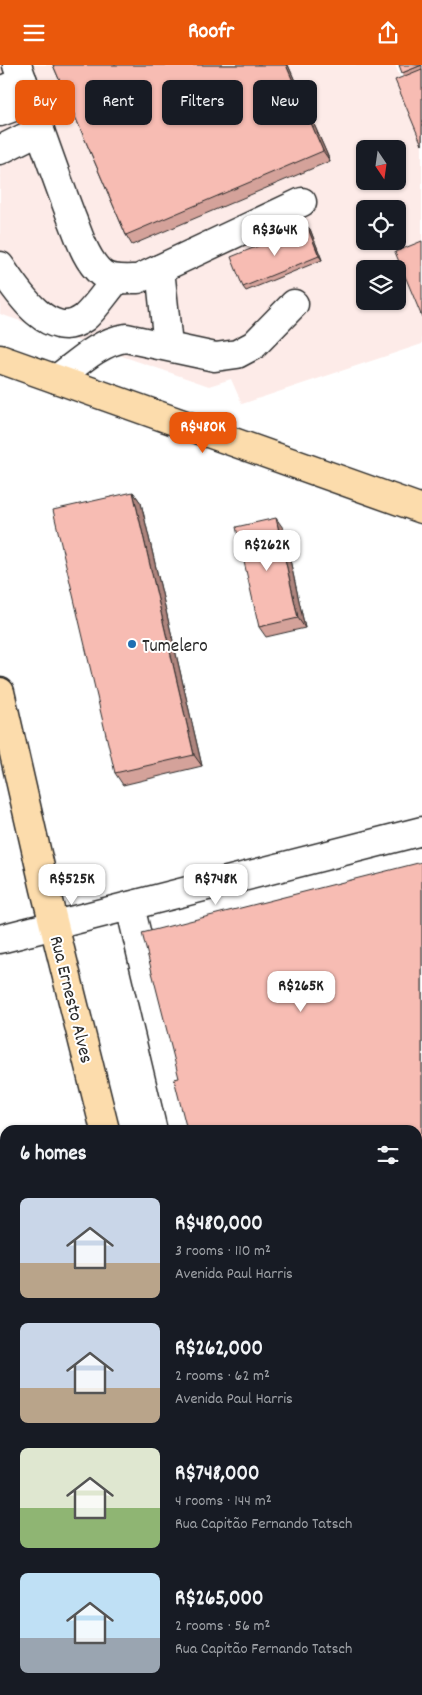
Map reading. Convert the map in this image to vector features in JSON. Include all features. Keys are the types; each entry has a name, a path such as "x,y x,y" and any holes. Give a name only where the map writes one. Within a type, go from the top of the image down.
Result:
{"main road":[{"path":"0,359 422,509"},
{"name":"Rua Ernesto Alves","path":"0,692 54,925 104,1125"}],"street":[{"path":"0,112 15,90"},
{"path":"38,125 61,191 88,259 102,274 117,279 138,279 302,202"},
{"path":"0,150 40,129"},
{"path":"0,266 13,285 40,316 57,325 70,325 84,317 117,279"},
{"path":"160,269 168,346"},
{"path":"57,379 97,348 113,340 126,338 216,357 237,354 254,345 294,304"},
{"path":"0,939 422,831"},
{"path":"130,906 182,1125"}],"shaded area":[{"path":"0,65 395,65 422,131 422,344 242,404 231,379 209,386 0,314"}],"building":[{"path":"53,65 286,65 292,80 253,80 253,125 312,125 323,151 126,235 75,116 75,80 59,80"},
{"path":"399,65 422,65 402,73"},
{"path":"422,69 422,145 395,80"},
{"path":"307,226 319,256 243,287 231,257"},
{"path":"422,241 422,317 406,278 406,260 398,260 395,252 406,250 406,248"},
{"name":"Tumelero","path":"133,492 194,755 115,773 53,510"},
{"path":"276,518 298,618 259,627 236,527"},
{"path":"422,862 422,1125 186,1125 174,1079 179,1078 142,933"}],"place":[{"name":"Tumelero","path":"132,644"}]}
